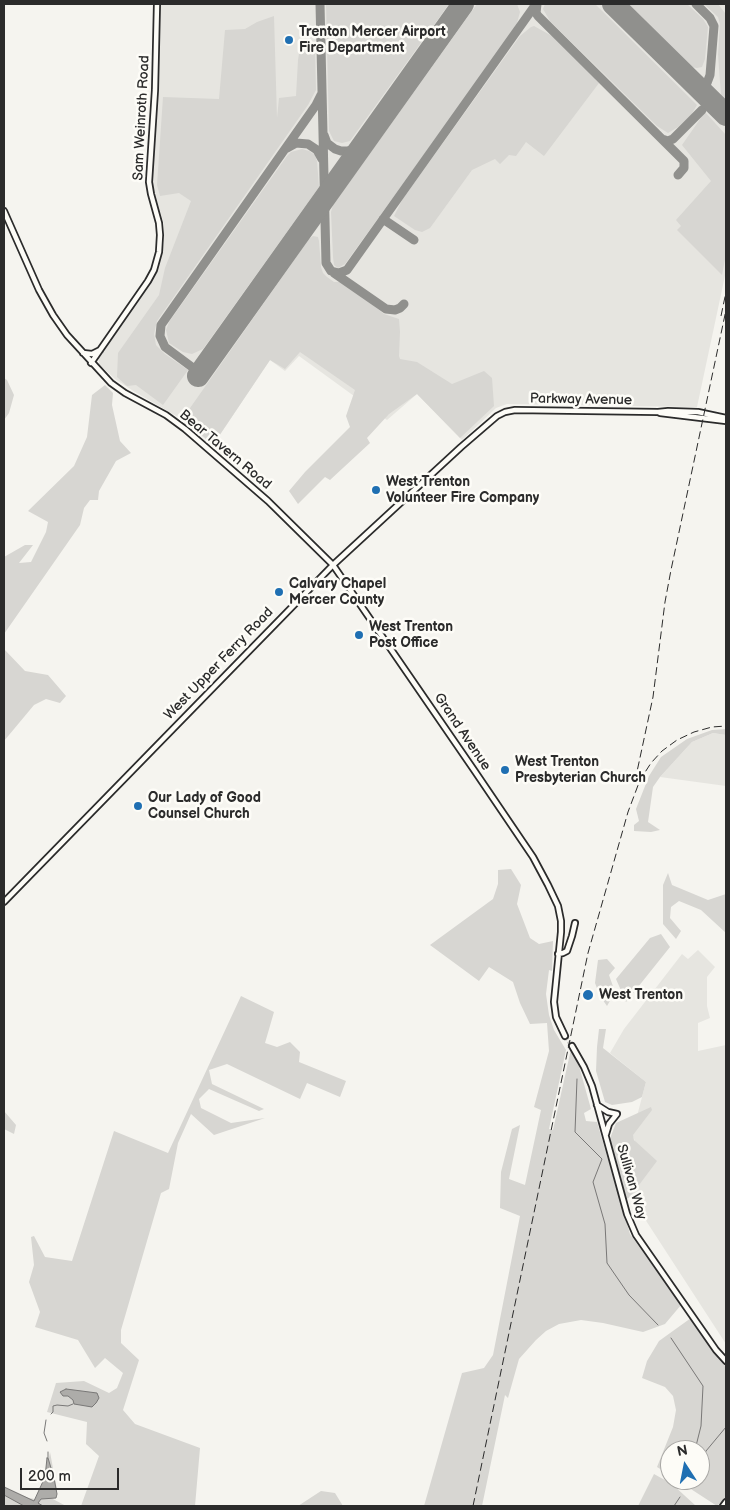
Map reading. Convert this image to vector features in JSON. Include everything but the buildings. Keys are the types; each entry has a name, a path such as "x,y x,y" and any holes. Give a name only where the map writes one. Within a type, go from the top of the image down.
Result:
{"main road":[{"name":"Sam Weinroth Road","path":"91,363 148,281 159,252 159,223 149,182 155,93 157,4"},
{"name":"Bear Tavern Road","path":"4,211 46,305 60,326 91,363 118,388 185,428 268,501 333,565"},
{"path":"82,352 92,354 101,349"},
{"name":"Parkway Avenue","path":"505,412 515,410 688,411 726,419"},
{"name":"West Upper Ferry Road","path":"4,902 333,565 466,442 497,416 505,412"},
{"name":"Grand Avenue","path":"333,565 474,770 541,871 554,896 559,912 561,932 554,1002 556,1017 565,1036"},
{"path":"558,954 567,950 575,923"},
{"name":"Sullivan Way","path":"572,1046 588,1076 627,1214 636,1235 716,1350 726,1361"},
{"path":"597,1105 608,1112 617,1114 608,1126 606,1136"},
{"path":"723,1506 726,1502"}],"shaded area":[{"path":"160,4 726,4 726,271 697,407 507,404 496,408 462,440 417,394 387,420 299,356 285,371 270,360 213,445 178,417 115,379 99,364 99,354 157,270 164,242 164,224 154,192 152,169"},
{"path":"326,4 449,4 350,141 342,143 334,141 329,131"},
{"path":"477,4 517,4 520,12 517,23 345,264 338,268 334,265 333,257 331,212 333,205"},
{"path":"545,4 595,4 697,105 691,115 668,133 657,126 550,21 543,9"},
{"path":"627,4 687,4 703,19 708,27 705,59 702,67 691,67"},
{"path":"704,4 718,4 725,13 726,102 721,96 718,54 720,24 718,17"},
{"path":"274,16 277,118 279,98 296,96 300,48 315,47 316,90 308,105 157,321 154,334 156,345 165,354 188,370 163,405 136,385 127,386 117,377 118,353 159,295 165,268 191,201 179,193 160,196 157,185 163,97 219,99 225,30 245,29"},
{"path":"534,26 552,36 599,83 544,156 526,142 516,156 509,155 500,164 495,159 472,170 430,228 422,232 415,230 394,216 402,200 520,36"},
{"path":"705,112 726,135 726,254 722,275 677,230 681,226 676,220 711,181 682,145"},
{"path":"302,149 315,155 319,187 203,349 192,354 183,352 169,343 166,330 169,322 287,156 291,152"},
{"path":"313,236 318,237 321,267 327,277 334,282 344,282 384,314 399,319 400,359 417,362 452,384 484,371 492,378 494,406 460,438 417,394 389,414 367,438 370,443 330,480 325,477 298,504 289,491 305,472 350,427 346,416 355,390 300,352 285,369 270,360 213,445 183,418 309,239"},
{"path":"4,378 7,380 14,395 9,413 4,420"},
{"path":"105,385 113,393 112,405 120,441 131,453 116,461 99,491 98,500 90,500 84,508 80,525 4,634 4,557 25,545 33,545 19,563 31,562 46,532 48,522 28,511 74,466 87,437 92,395"},
{"path":"4,649 25,671 48,675 66,696 60,703 46,699 34,705 4,741"},
{"path":"726,729 726,735 713,733 692,742 653,787 648,822 660,830 651,832 634,831 634,825 639,821 636,809 649,776 661,757 687,739 712,730"},
{"path":"713,733 726,735 726,786 660,777 692,742"},
{"path":"511,869 521,885 517,904 530,938 539,944 553,941 552,971 549,970 546,994 549,1015 554,1030 566,1050 549,1129 553,1130 571,1049 579,1066 591,1109 584,1113 586,1121 597,1122 630,1234 681,1305 665,1324 643,1332 581,1320 559,1324 546,1331 519,1359 508,1398 505,1395 482,1506 424,1506 462,1373 484,1368 493,1355 520,1216 500,1208 501,1172 512,1129 520,1125 509,1179 525,1185 541,1110 534,1107 549,1051 547,1023 530,1024 513,982 489,967 479,981 430,945 493,899 498,884 498,870"},
{"path":"668,873 672,885 708,900 726,894 726,933 701,910 679,901 671,907 670,918 681,931 676,939 663,924 663,885"},
{"path":"661,934 670,947 626,1002 616,979 650,938"},
{"path":"698,950 715,967 707,977 707,1006 710,1018 698,1023 698,1051 726,1045 726,1344 630,1196 636,1143 632,1135 646,1082 610,1053 624,1029 682,954 688,959"},
{"path":"607,959 615,968 609,975 615,992 607,1006 600,996 595,983 598,960"},
{"path":"241,996 274,1012 265,1043 277,1047 290,1042 300,1052 299,1062 346,1081 340,1097 307,1083 300,1099 227,1064 209,1070 212,1084 264,1109 259,1111 209,1089 199,1099 201,1108 231,1123 265,1118 214,1135 191,1114 178,1143 169,1189 161,1193 121,1330 121,1343 139,1360 123,1410 135,1424 200,1448 195,1506 81,1506 99,1456 86,1444 87,1422 47,1412 56,1383 84,1381 109,1393 117,1388 123,1373 105,1358 95,1368 78,1340 35,1327 40,1312 29,1282 34,1265 31,1237 34,1236 45,1257 72,1261 114,1131 168,1153"},
{"path":"599,1029 606,1029 603,1048 646,1082 642,1097 632,1102 612,1105 605,1102 596,1071"},
{"path":"651,1107 652,1110 633,1135 634,1140 657,1161 630,1197 625,1200 609,1141 616,1123"},
{"path":"4,1111 16,1125 14,1134 4,1129"},
{"path":"691,1318 726,1366 726,1497 717,1506 692,1490 710,1490 710,1440 668,1440 673,1427 676,1410 673,1396 665,1387 642,1378 647,1361 659,1341"},
{"path":"66,1389 97,1393 99,1398 92,1407 74,1404 73,1400 68,1396 63,1396 60,1392"},
{"path":"50,1452 57,1490 51,1498 66,1506 4,1506 4,1486 35,1499 45,1479"},
{"path":"47,1458 54,1478 56,1498 41,1499 38,1503 43,1506 24,1506 4,1495 4,1487 34,1501 45,1477"},
{"path":"654,1474 660,1477 660,1490 679,1490 696,1506 638,1506"},
{"path":"321,1491 335,1493 343,1506 298,1506"}],"waterway":[{"path":"577,1079 575,1132 602,1159 593,1182 605,1224 607,1263 629,1295 658,1325"},
{"path":"671,1338 703,1386 701,1426 698,1440"},
{"path":"51,1414 53,1406 73,1404"},
{"path":"46,1420 44,1433 47,1441"},
{"path":"710,1446 726,1427"},
{"path":"48,1452 48,1458"},
{"path":"674,1506 680,1497"}],"taxiway":[{"path":"320,4 326,263 331,271 339,273 347,270 536,4"},
{"path":"537,4 536,13 538,16 684,161 684,168 678,175"},
{"path":"696,4 710,18 714,26 710,75 707,83"},
{"path":"200,373 165,347 160,336 161,325 316,105 321,95"},
{"path":"662,139 668,141 673,139 702,110"},
{"path":"324,135 327,143 341,151 355,149 364,143"},
{"path":"287,148 296,143 308,144 317,150 322,159"},
{"path":"383,219 414,240"},
{"path":"334,273 386,309 395,310 404,304"}],"runway":[{"path":"198,376 463,4"},
{"path":"613,4 726,115"}],"tunnel":[{"path":"565,1036 572,1046"}],"railway":[{"path":"721,316 726,292"},
{"path":"635,781 653,697 671,570 726,310"},
{"path":"473,1506 588,953 628,812 640,780 651,763 662,751 677,740 694,732 712,727 726,726"}],"place":[{"name":"Trenton Mercer Airport Fire Department","path":"289,40"},
{"name":"West Trenton Volunteer Fire Company","path":"376,490"},
{"name":"Calvary Chapel Mercer County","path":"279,592"},
{"name":"West Trenton Post Office","path":"359,635"},
{"name":"West Trenton Presbyterian Church","path":"505,770"},
{"name":"Our Lady of Good Counsel Church","path":"138,806"},
{"name":"West Trenton","path":"588,995"}]}
